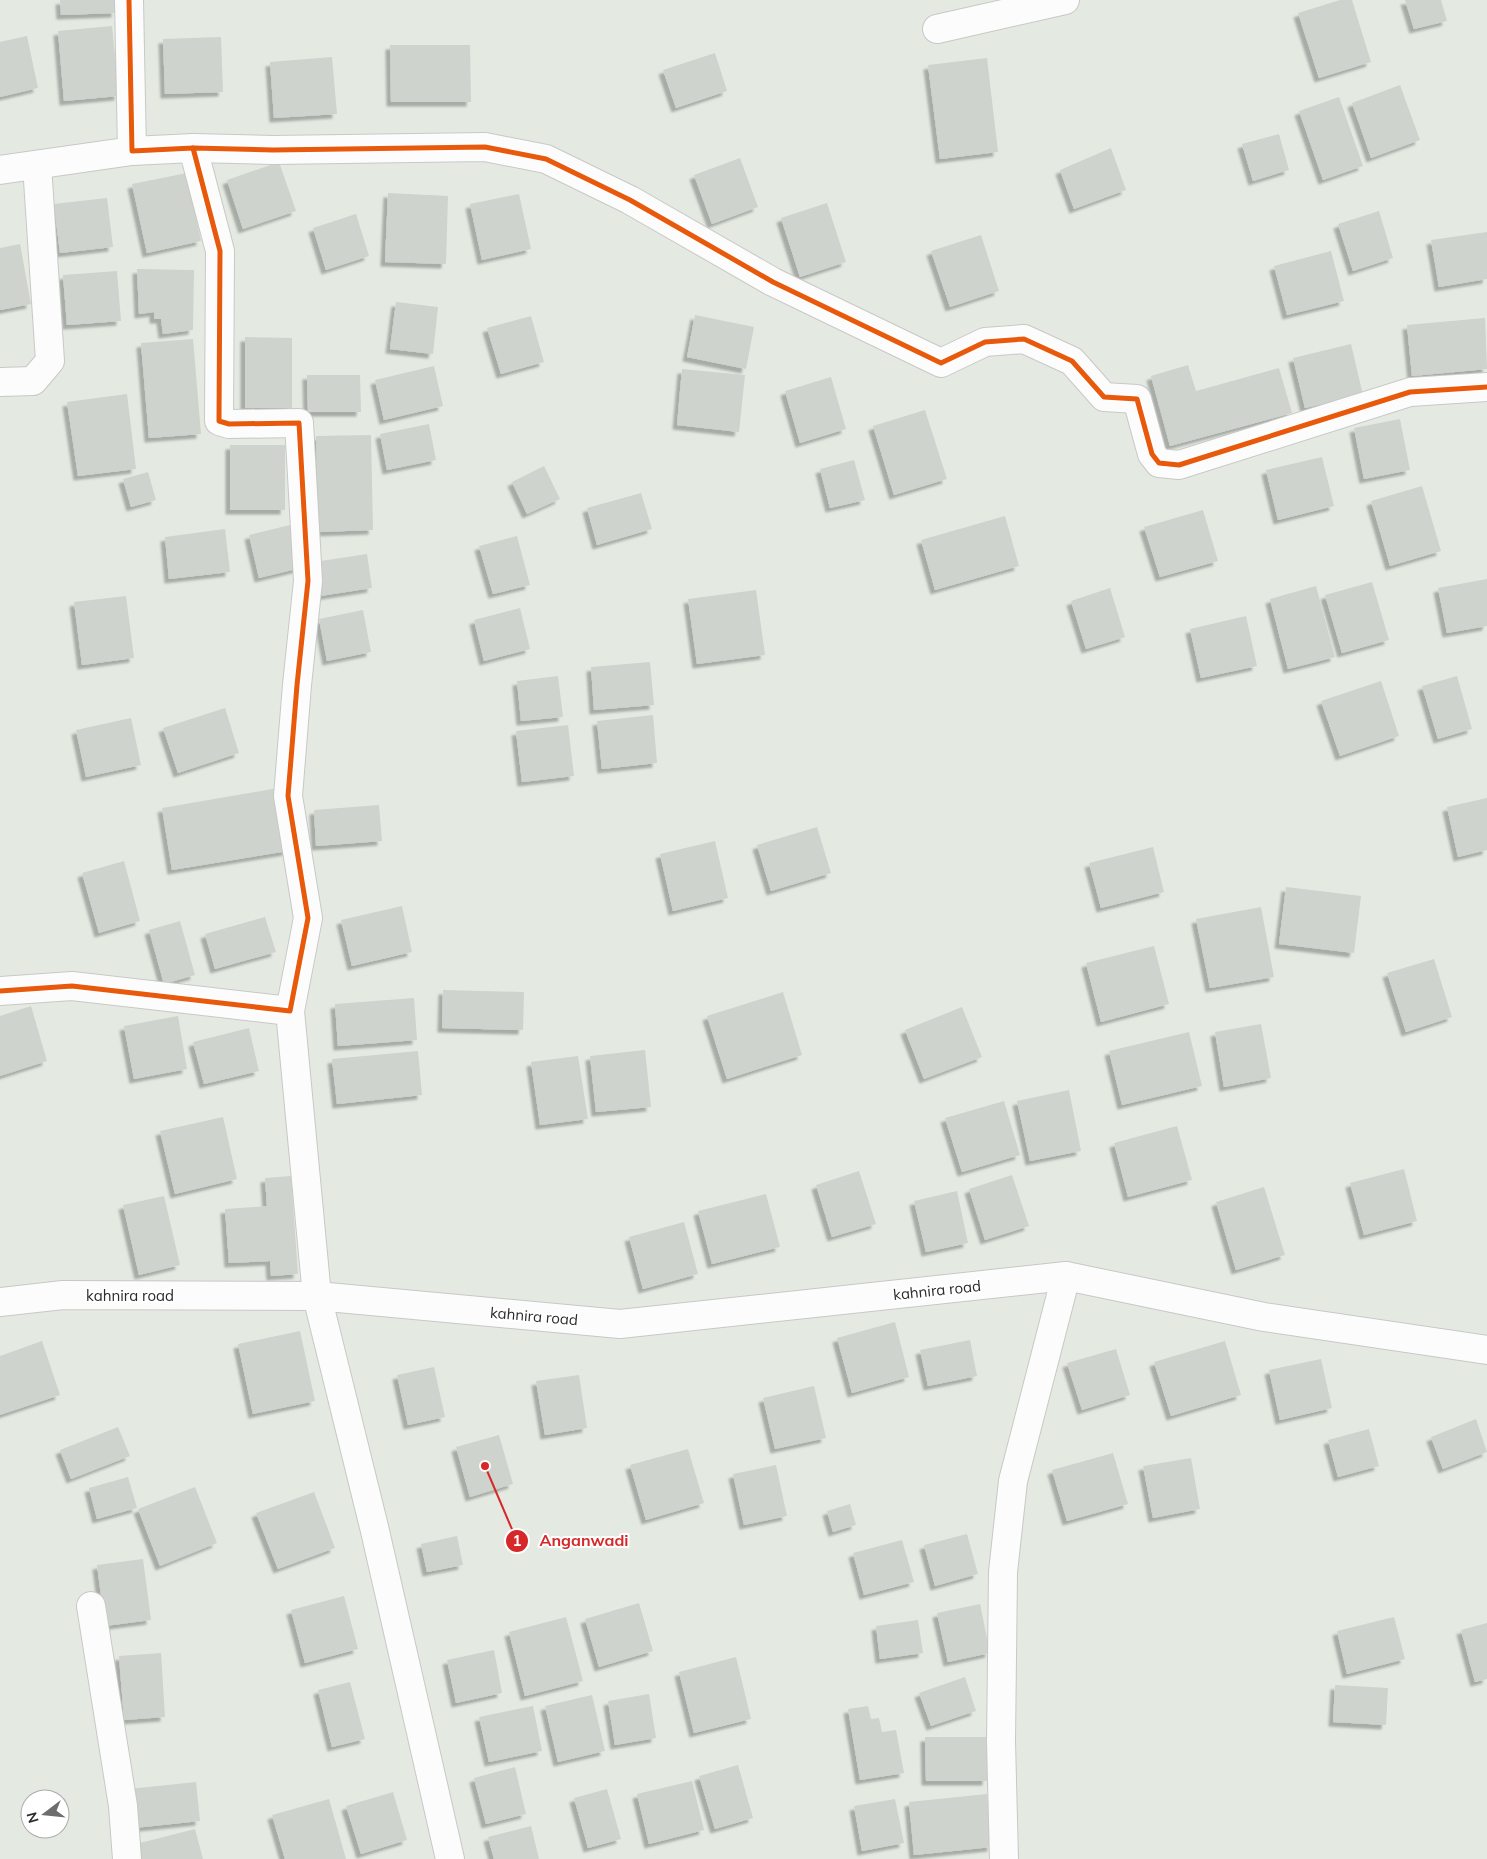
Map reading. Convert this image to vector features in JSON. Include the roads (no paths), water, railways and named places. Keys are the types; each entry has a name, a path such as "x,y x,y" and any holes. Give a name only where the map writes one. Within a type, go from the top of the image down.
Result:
{"street":[{"path":"129,0 132,151"},
{"path":"937,30 1065,0"},
{"path":"0,170 132,151 194,148 273,150 485,147 546,159 630,200 773,282 941,363 985,342 1024,339 1072,361 1104,397 1137,399 1152,454 1159,463 1179,465 1410,392 1487,388"},
{"path":"194,148 220,251 219,421 229,424 299,423 308,581 288,796 308,918 290,1011 317,1296 375,1531 450,1859"},
{"path":"0,382 33,381 50,361 37,165"},
{"path":"0,991 72,986 290,1011"},
{"path":"1004,1859 1001,1741 1003,1572 1013,1481 1066,1276"},
{"name":"kahnira road","path":"0,1302 63,1295 317,1296 620,1324 1066,1276 1264,1317 1487,1350"},
{"path":"91,1606 123,1806 127,1859"}],"place":[{"name":"Anganwadi","path":"485,1466"}]}
